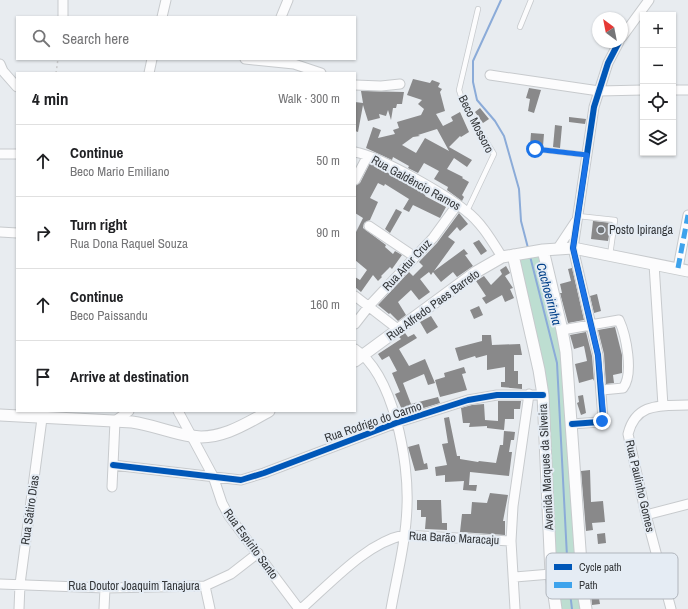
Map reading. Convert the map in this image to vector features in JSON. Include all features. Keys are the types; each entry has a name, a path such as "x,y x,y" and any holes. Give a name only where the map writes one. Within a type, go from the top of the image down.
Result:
{"street":[{"path":"62,16 63,0"},
{"path":"162,16 166,0"},
{"path":"281,16 288,0"},
{"path":"628,30 649,0"},
{"path":"572,424 602,421 604,419 598,355 573,248 594,107 608,63 616,48"},
{"path":"149,72 152,60"},
{"path":"261,60 292,62 318,72"},
{"path":"292,62 299,72"},
{"path":"1,69 16,86"},
{"path":"490,75 599,91 640,90"},
{"path":"356,85 381,86 400,84"},
{"path":"676,90 688,90"},
{"name":"Rua Galdêncio Ramos","path":"356,152 368,156 395,169 467,211 511,255"},
{"path":"0,154 16,154"},
{"path":"356,178 368,156"},
{"name":"Rua Artur Cruz","path":"356,323 369,306 433,238 457,205"},
{"path":"511,255 539,250 573,248 683,269 688,215"},
{"path":"558,248 578,217"},
{"path":"369,226 415,257"},
{"path":"0,232 16,233"},
{"path":"539,250 562,330 572,424 580,553"},
{"name":"Rua Alfredo Paes Barreto","path":"358,355 399,330 476,272 511,255"},
{"name":"Avenida Marques da Silveira","path":"511,255 539,370 543,395 549,553"},
{"path":"654,264 664,406"},
{"path":"356,297 399,330"},
{"path":"562,330 619,320 626,348 628,376 625,386 619,390 602,390"},
{"path":"358,355 384,385 396,423 404,461 407,485 404,535 391,609"},
{"path":"515,609 511,542 513,506 529,394"},
{"name":"Rua Rodrigo do Carmo","path":"113,465 213,476 228,480 251,478 396,423 480,397 529,394 543,395"},
{"name":"Rua Paulinho Gomes","path":"656,553 646,516 628,434 631,423 637,414 647,409 664,406 688,405"},
{"path":"115,421 128,412"},
{"name":"Rua Espírito Santo","path":"179,412 213,476 225,509 300,609"},
{"path":"0,414 43,414 132,422 159,426 192,436 207,437 228,432 267,412"},
{"name":"Rua Sátiro Dias","path":"19,609 20,584 43,414"},
{"path":"112,487 115,421"},
{"path":"646,516 688,504"},
{"name":"Rua Barão Maracaju","path":"300,609 373,547 387,540 404,535 511,542"},
{"name":"Rua Doutor Joaquim Tanajura","path":"0,584 105,588 205,586 231,574 258,553"},
{"path":"514,576 546,574"},
{"path":"205,586 210,609"},
{"path":"104,609 105,588"},
{"name":"Avenida Marques da Silveira","path":"554,599 556,609"},
{"path":"584,599 586,609"},
{"name":"Rua Paulinho Gomes","path":"668,599 671,609"}],"lane":[{"path":"520,27 531,0"},
{"name":"Beco Mossoro","path":"467,211 494,154 464,105 459,90 478,9"},
{"path":"535,149 587,155"},
{"path":"578,217 615,220 610,255"}],"path":[{"path":"56,72 58,60"}],"green space":[{"path":"539,253 559,335 575,553 555,553 545,409 518,257"},
{"path":"558,599 580,599 581,609 559,609"}],"building":[{"path":"413,79 430,83 432,80 440,83 438,87 442,89 440,92 445,111 436,114 443,126 453,121 451,117 460,112 469,132 461,137 460,136 449,147 472,160 467,167 454,158 447,169 463,177 462,178 469,182 462,195 464,197 462,201 447,190 448,187 434,179 439,171 424,163 418,173 393,157 392,160 366,148 373,127 381,130 378,138 395,134 393,130 399,128 397,122 421,115 424,109 418,104 422,100 407,95","holes":["437,129 449,151 425,138 416,153 402,145 413,137 420,136 418,135"]},
{"path":"529,88 541,90 534,113 528,111 530,99 526,98"},
{"path":"361,91 404,92 402,104 397,104 396,108 393,108 391,120 388,110 386,116 379,114 380,118 368,121 363,105 358,132 356,131 356,102 363,103"},
{"path":"480,108 489,119 483,123 475,112"},
{"path":"569,117 586,119 585,124 569,122"},
{"path":"555,125 562,126 560,148 553,147"},
{"path":"531,133 544,134 543,146 530,146"},
{"path":"370,163 420,190 426,194 425,196 446,207 440,218 413,205 409,212 403,209 409,199 385,184 384,186 378,183 370,198 378,202 370,220 364,223 363,228 386,245 385,247 393,254 395,251 402,255 392,269 390,267 378,281 373,275 361,292 356,288 356,278 360,280 367,270 356,261 356,232 363,218 356,214 356,185 360,183"},
{"path":"396,209 402,212 390,233 385,229"},
{"path":"459,213 468,224 460,231 457,227 448,237 455,242 434,271 464,249 468,254 465,255 473,266 457,277 453,272 441,282 433,272 431,275 429,272 420,279 430,292 419,300 411,290 398,302 406,315 398,321 390,313 389,314 378,305 409,272 413,276 423,266 419,262 437,243"},
{"name":"Posto Ipiranga","path":"593,221 611,223 608,241 591,239"},
{"path":"479,240 487,251 481,255 473,243"},
{"path":"506,266 510,273 505,276 513,288 510,289 514,298 505,302 502,295 486,304 482,298 486,296 476,281 484,276 491,285 502,274 500,270"},
{"path":"572,268 584,320 568,323 560,293 562,293 560,284 571,281 568,269"},
{"path":"597,294 601,311 594,313 590,296"},
{"path":"479,306 483,315 474,319 470,310"},
{"path":"431,316 438,327 427,334 420,322"},
{"path":"615,327 622,355 622,373 613,375 614,383 606,384 604,354 598,330"},
{"path":"586,332 592,356 594,381 593,379 579,383 575,364 587,361 584,346 574,349 570,335"},
{"path":"405,333 408,337 414,334 417,338 399,349 409,366 425,359 435,383 428,385 424,374 403,383 411,404 438,397 440,403 404,414 395,394 400,392 392,373 397,371 389,356 382,360 378,354 401,339 399,337"},
{"path":"482,335 491,335 492,345 520,344 522,355 514,355 514,371 518,371 518,384 522,384 522,389 501,387 501,382 505,382 505,367 487,370 487,355 476,358 475,356 459,361 455,348 482,341"},
{"path":"464,367 466,373 462,374 467,390 440,397 435,380 445,377 444,373"},
{"path":"583,395 586,413 581,415 577,403 579,402 578,396"},
{"path":"498,401 521,401 520,409 514,409 514,419 505,419 504,430 487,428 487,426 469,427 470,423 463,423 461,408 484,404 485,420 498,421"},
{"path":"449,417 457,456 460,456 460,459 496,463 500,445 503,445 504,431 515,432 514,440 511,440 509,452 512,452 509,476 470,472 469,485 477,485 476,491 463,490 464,481 445,482 445,475 436,476 435,467 447,465 442,444 448,443 444,418"},
{"path":"419,444 424,464 427,463 428,469 415,471 408,447"},
{"path":"590,470 591,502 603,501 605,522 592,523 593,530 586,531 581,471"},
{"path":"490,493 508,495 503,521 505,521 505,535 460,532 462,514 471,514 472,502 487,503"},
{"path":"417,500 441,500 442,523 447,523 447,530 425,529 426,517 421,517 421,510 417,510"},
{"path":"605,533 606,543 598,544 597,534"},
{"path":"591,599 599,599 600,604 592,605"}],"waterway":[{"name":"Cachoeirinha","path":"501,0 473,61 473,82 477,100 495,121 504,136 519,189 521,221 528,248"},
{"name":"Cachoeirinha","path":"530,256 557,363 567,553"},
{"name":"Cachoeirinha","path":"571,599 572,609"}],"marked path":[{"path":"678,268 688,215"}],"cycle path":[{"path":"572,424 599,422 603,419 598,355 573,248 594,107 608,63 616,48"},
{"path":"113,465 241,480 264,473 396,423 468,400 497,395 543,395"}],"place":[{"name":"Posto Ipiranga","path":"601,230"}],"route":[{"path":"535,149 587,155 573,248 601,372 604,419 602,421"}]}
